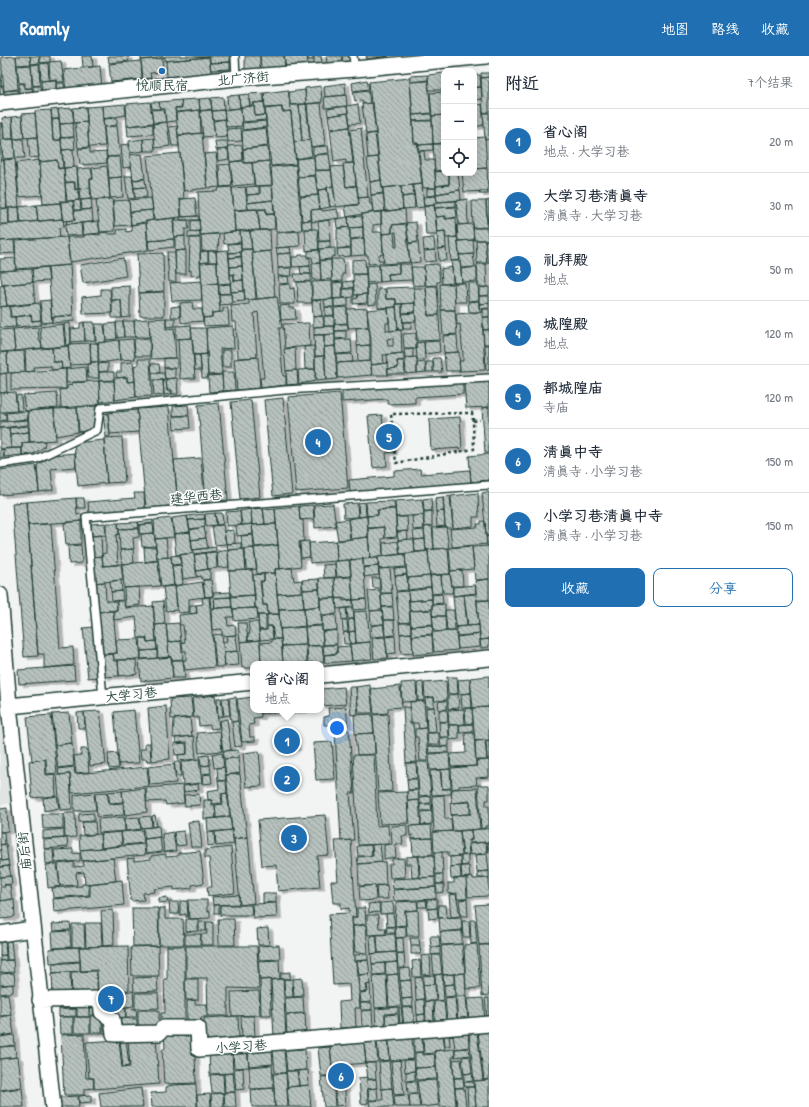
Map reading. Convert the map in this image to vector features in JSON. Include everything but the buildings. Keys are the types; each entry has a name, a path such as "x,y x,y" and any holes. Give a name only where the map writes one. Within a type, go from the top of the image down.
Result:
{"street":[{"name":"北广济街","path":"0,103 236,78 354,62 486,56"},
{"name":"庙后街","path":"0,595 9,706 32,929 53,1107"},
{"path":"324,675 489,658"},
{"name":"大学习巷","path":"9,706 250,682"},
{"path":"0,934 32,929"},
{"name":"小学习巷","path":"40,1000 101,999 102,1012 112,1019 114,1034 159,1033 163,1028 198,1028 199,1049 489,1024"}],"lane":[{"path":"235,56 236,78"},
{"path":"0,464 36,459 97,430 100,408 285,390 489,378"},
{"name":"建华西巷","path":"103,697 86,517 489,485"}],"path":[{"path":"472,413 473,421 474,449 396,463 391,414 472,413"},
{"path":"473,421 480,420"}],"shaded area":[{"path":"0,672 11,803 0,805"}],"place":[{"name":"悦顺民宿","path":"162,71"},
{"name":"都城隍庙","path":"389,437"},
{"name":"城隍殿","path":"318,442"},
{"name":"省心阁","path":"287,741"},
{"name":"大学习巷清真寺","path":"287,779"},
{"name":"礼拜殿","path":"294,838"},
{"name":"小学习巷清真中寺","path":"111,999"},
{"name":"清真中寺","path":"341,1076"}]}
